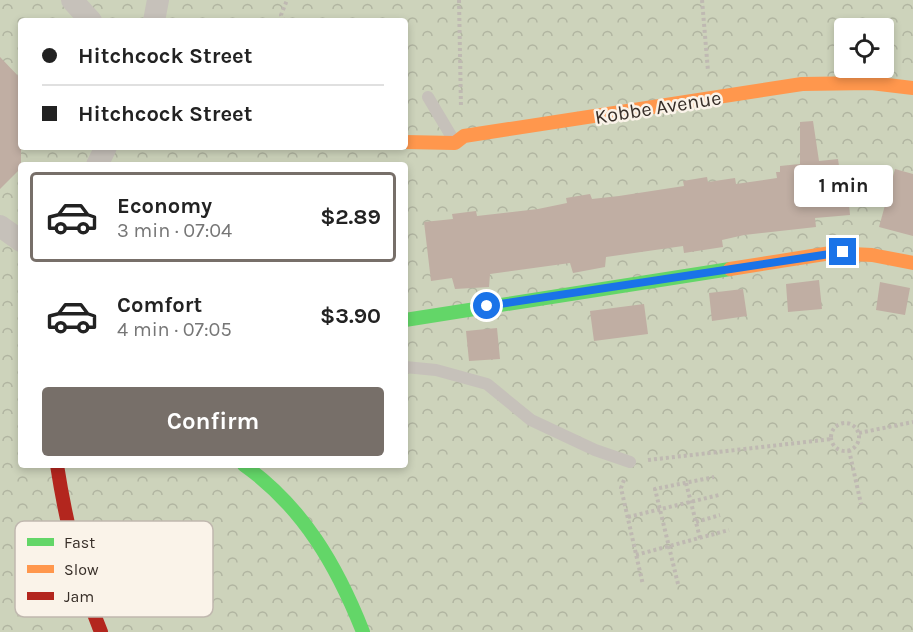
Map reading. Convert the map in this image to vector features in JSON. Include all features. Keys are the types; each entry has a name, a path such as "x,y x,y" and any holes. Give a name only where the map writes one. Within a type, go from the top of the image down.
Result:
{"street":[{"path":"72,0 89,18"},
{"path":"155,18 158,0"},
{"name":"Kobbe Avenue","path":"408,142 455,143 464,136 624,113 767,88 835,82 870,82 913,88"},
{"path":"0,226 18,239"},
{"path":"408,320 831,253 855,252 913,263"},
{"path":"57,468 66,521"},
{"path":"248,468 276,490 305,522 329,557 353,605 363,632"},
{"path":"96,617 101,632"}],"lane":[{"path":"428,97 455,143"},
{"path":"408,367 436,370 487,384 531,420 595,450 630,462"}],"path":[{"path":"282,18 281,15 287,0"},
{"path":"459,0 461,109"},
{"path":"702,0 709,78"},
{"path":"859,433 913,422"},
{"path":"840,424 854,425 859,433 859,442 849,450 836,447 832,439 833,430 840,424"},
{"path":"643,585 621,488 630,462 832,439"},
{"path":"849,450 861,504"},
{"path":"678,584 655,489 714,477"},
{"path":"686,483 700,538"},
{"path":"628,517 719,495"},
{"path":"696,522 720,515"},
{"path":"636,555 729,530"}],"green space":[{"path":"0,0 913,0 913,632 0,632"}],"building":[{"path":"0,57 18,76 18,150 21,150 21,162 18,162 18,171 0,189"},
{"path":"813,121 819,161 838,159 839,166 845,165 850,215 815,218 816,227 744,235 722,240 723,247 684,253 683,246 606,257 605,267 573,273 570,263 490,274 489,287 455,289 452,278 431,281 424,222 453,219 452,214 476,211 477,216 538,209 567,203 566,198 590,194 592,199 684,186 683,181 707,177 708,182 735,178 736,184 777,178 776,172 780,172 780,166 800,164 800,122"},
{"path":"895,169 913,174 913,236 879,227"},
{"path":"819,280 822,309 788,312 786,284"},
{"path":"880,282 910,288 905,315 876,310"},
{"path":"743,289 747,316 712,321 709,293"},
{"path":"644,304 648,334 594,341 590,311"},
{"path":"497,328 500,359 469,361 466,331"}],"traffic: fast":[{"path":"408,320 730,269"},
{"path":"248,468 284,500 316,540 342,584 363,632"}],"traffic: slow":[{"path":"408,142 455,143 464,136 802,84 871,83 913,88"},
{"path":"730,269 831,253 872,255 913,263"}],"traffic: jam":[{"path":"58,468 68,521"},
{"path":"96,617 101,632"}],"route":[{"path":"487,306 843,252"}]}
